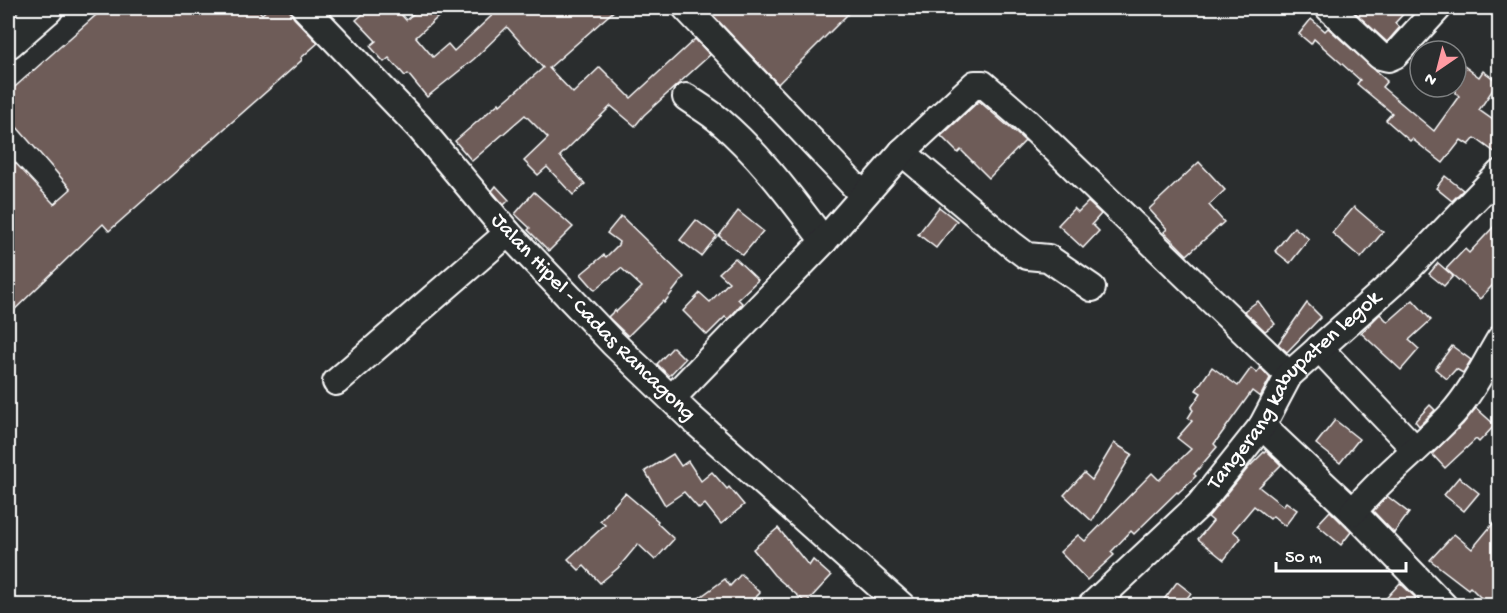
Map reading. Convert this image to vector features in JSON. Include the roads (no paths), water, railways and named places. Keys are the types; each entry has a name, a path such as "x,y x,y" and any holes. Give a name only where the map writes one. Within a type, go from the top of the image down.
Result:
{"main road":[{"path":"8,42 47,8"}],"street":[{"name":"Jalan Hipel - Cadas Rancagong","path":"305,8 419,127 508,233 613,344 697,424 902,606"},
{"path":"686,8 863,195"},
{"path":"1329,8 1380,56 1388,58 1395,55 1437,8"},
{"path":"672,399 824,241 902,152 975,84 983,84 1028,122 1289,375"},
{"path":"686,98 719,120 745,145 774,176 824,241"},
{"path":"902,152 1027,256 1048,258 1092,288"},
{"name":"Tangerang kabupaten legok","path":"1091,606 1199,505 1262,426 1289,375 1403,274 1500,174"},
{"path":"336,382 508,233"},
{"path":"1353,512 1371,489 1454,412 1467,395 1500,339"},
{"path":"1319,348 1415,449"},
{"path":"1262,426 1353,512 1444,606"}]}
